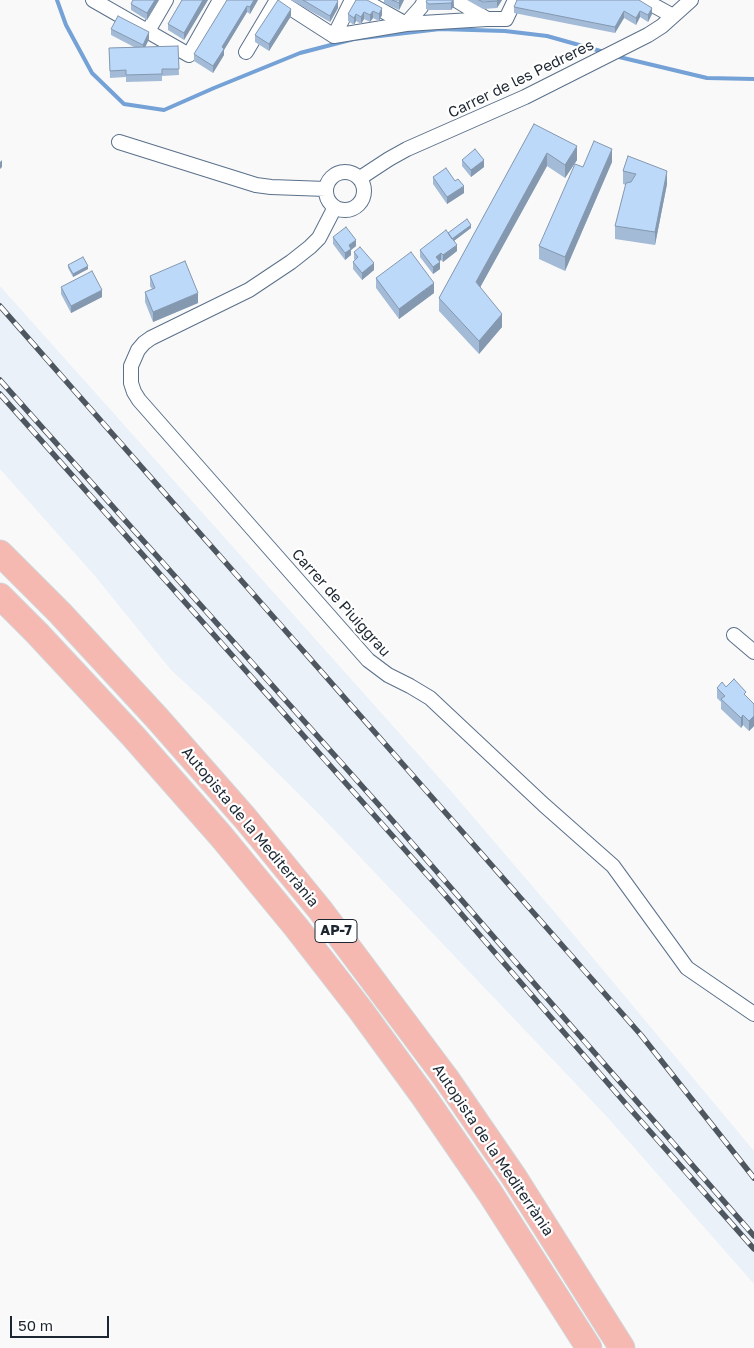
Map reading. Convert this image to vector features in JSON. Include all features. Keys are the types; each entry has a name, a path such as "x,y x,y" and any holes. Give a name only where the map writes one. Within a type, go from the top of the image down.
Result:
{"highway":[{"name":"Autopista de la Mediterrània","path":"0,553 60,613 157,718 245,818 321,911 446,1078 503,1161 622,1348"},
{"name":"Autopista de la Mediterrània","path":"0,596 133,736 221,836 296,927 359,1008 430,1105 490,1193 588,1348"}],"street":[{"path":"94,0 113,5 148,31 189,55 220,0"},
{"path":"148,31 166,0"},
{"path":"246,52 277,0 334,36 406,24 506,19 515,0"},
{"path":"334,36 352,0"},
{"path":"364,0 406,24"},
{"path":"406,24 425,0"},
{"path":"456,0 487,19"},
{"path":"644,0 674,16"},
{"name":"Carrer de les Pedreres","path":"360,178 407,149 525,97 618,50 662,26 690,0"},
{"path":"119,142 256,186 326,189"},
{"path":"340,172 351,172 360,178 365,190 362,201 358,206 347,210 335,207 328,199 326,189 330,179 340,172"},
{"name":"Carrer de Piuiggrau","path":"335,207 323,232 315,243 280,270 249,290 144,343 138,350 131,366 131,383 134,392 368,660 388,675 430,698 544,805 613,866 687,968 754,1014"},
{"path":"734,635 754,652"}],"shaded area":[{"path":"0,286 451,791 754,1151 754,1284 609,1119 558,1065 321,816 171,670 95,576 0,469"}],"building":[{"path":"133,0 155,0 147,13 131,4"},
{"path":"182,0 203,0 184,33 168,24"},
{"path":"227,0 254,0 250,7 247,6 222,47 224,49 213,66 194,54"},
{"path":"278,0 291,9 269,44 255,35"},
{"path":"303,0 337,0 338,1 330,16"},
{"path":"356,0 367,0 382,8 379,14 373,11 370,15 364,12 361,17 356,14 354,18 348,14"},
{"path":"427,0 453,0 451,3 429,4 426,2"},
{"path":"479,0 498,0 483,2"},
{"path":"517,0 639,0 652,8 648,15 640,11 636,18 624,11 615,27 514,7"},
{"path":"118,16 149,32 143,45 111,29"},
{"path":"178,46 179,69 162,69 162,74 126,75 126,70 110,71 109,48"},
{"path":"534,124 577,146 565,165 547,153 476,282 502,314 479,341 439,298"},
{"path":"594,141 612,149 565,257 539,246 575,164 583,167"},
{"path":"475,149 484,160 471,170 462,160"},
{"path":"628,156 667,171 655,232 615,226 626,183 631,182 636,174 623,171"},
{"path":"446,168 455,181 458,179 464,186 447,197 433,177"},
{"path":"467,219 471,225 452,239 448,233"},
{"path":"346,227 356,240 349,245 351,249 345,253 333,237"},
{"path":"446,230 457,245 443,255 441,253 436,257 440,262 433,267 420,250"},
{"path":"360,247 374,263 362,273 353,262 358,257 354,252"},
{"path":"411,252 434,283 399,309 376,278"},
{"path":"83,257 88,266 73,274 68,265"},
{"path":"185,261 198,293 153,312 145,292 155,288 150,276"},
{"path":"92,271 102,290 71,306 61,287"},
{"path":"734,679 746,692 744,694 754,704 754,716 749,721 743,715 741,718 721,699 725,696 717,688 722,682 726,687"}],"waterway":[{"path":"57,0 66,25 92,73 124,104 164,110 300,53 354,39 440,29 505,31 547,36 604,52"},
{"path":"615,56 707,78 754,79"}],"railway":[{"path":"0,306 641,1035 754,1178"},
{"path":"0,380 378,804 754,1236"},
{"path":"0,394 438,887 754,1249"}]}
